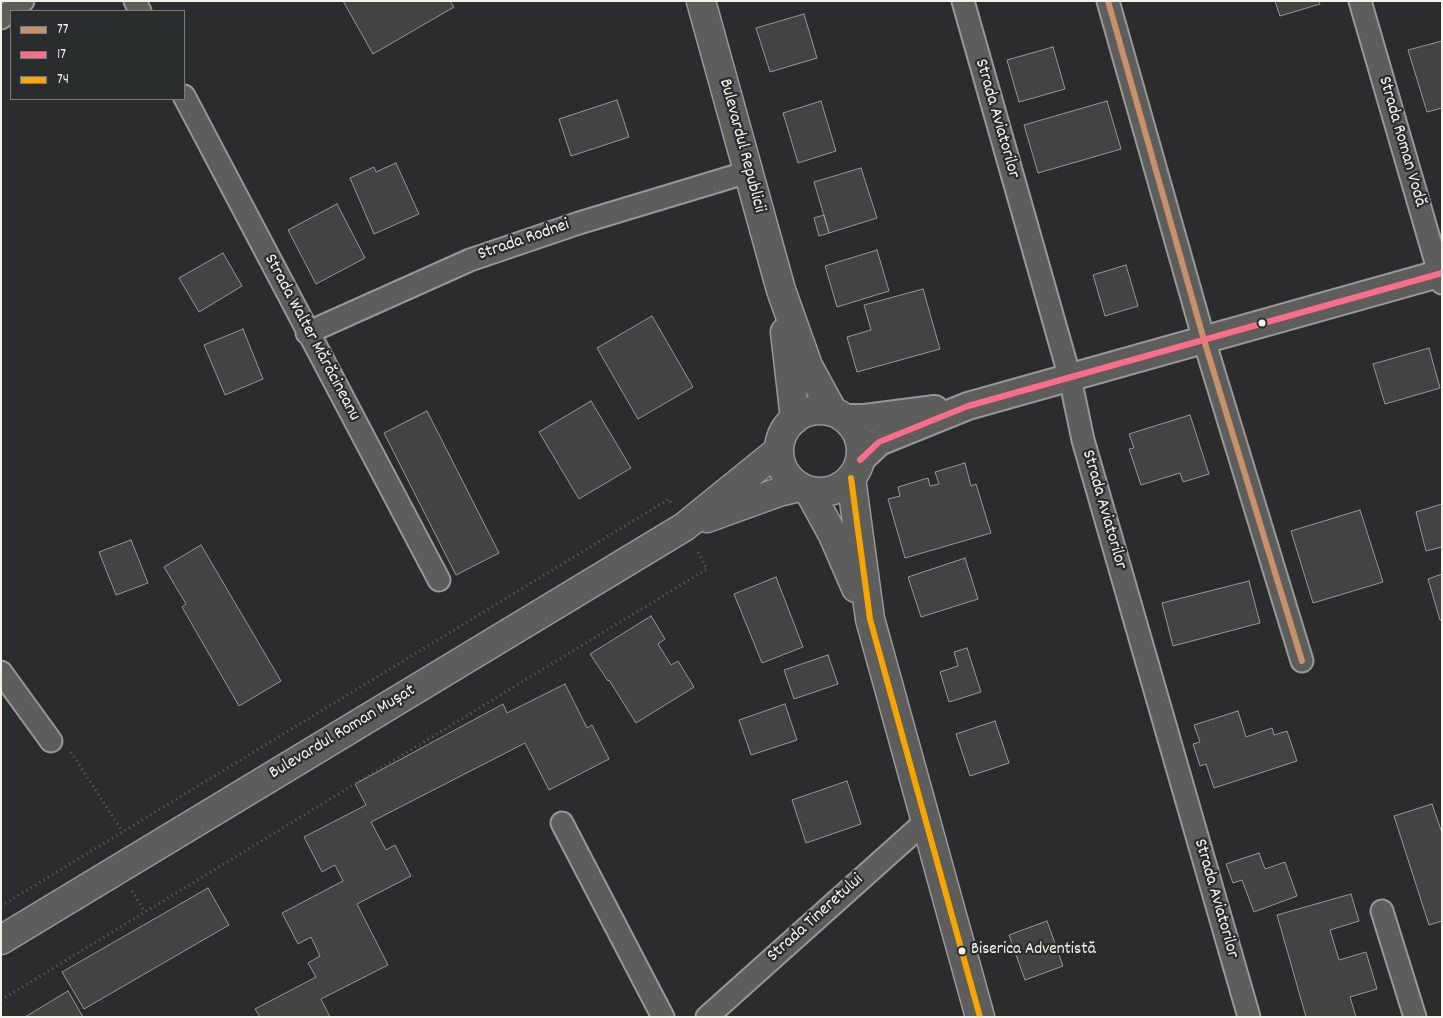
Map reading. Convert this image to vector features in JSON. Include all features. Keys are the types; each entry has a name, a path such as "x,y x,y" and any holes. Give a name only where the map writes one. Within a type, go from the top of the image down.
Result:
{"main road":[{"name":"Bulevardul Republicii","path":"701,1 780,290 808,366 839,415"},
{"name":"Bulevardul Republicii","path":"780,290 795,419"},
{"path":"856,469 842,486 832,490 820,492 805,489 791,480 784,471 780,461 779,450 784,433 795,419 803,413 813,410 823,410 839,415 853,426 861,449 856,469 870,619"},
{"name":"Bulevardul Roman Mușat","path":"1,940 684,527 779,450"},
{"path":"805,489 833,535 870,619 980,1017"},
{"name":"Bulevardul Roman Mușat","path":"684,527 779,492 805,489"}],"street":[{"path":"11,10 23,1"},
{"name":"Strada Aviatorilor","path":"963,1 1070,378 1083,440 1249,1017"},
{"path":"1108,1 1204,340 1302,661"},
{"name":"Strada Roman Vodă","path":"1360,1 1441,277"},
{"name":"Strada Walter Mărăcineanu","path":"185,98 307,333 439,580"},
{"name":"Strada Rodnei","path":"307,333 470,260 579,223 748,172"},
{"path":"856,469 879,442 968,406 1204,340 1441,277"},
{"path":"839,415 865,418 968,406"},
{"path":"1,672 51,741"},
{"name":"Strada Tineretului","path":"707,1017 926,821"},
{"path":"562,823 663,1017"},
{"path":"1382,911 1415,1017"}],"path":[{"path":"1,906 669,498 707,568 1,1000"},
{"path":"51,741 65,742 122,831"}],"building":[{"path":"343,1 450,1 454,7 373,54"},
{"path":"1275,1 1319,1 1320,4 1280,16"},
{"path":"804,14 817,58 770,72 756,28"},
{"path":"1442,41 1442,108 1427,112 1408,50"},
{"path":"1053,47 1065,89 1019,102 1007,60"},
{"path":"617,100 629,137 571,156 559,119"},
{"path":"821,101 836,151 798,163 783,113"},
{"path":"1107,101 1121,149 1038,173 1024,125"},
{"path":"396,163 419,214 374,234 350,178 374,167 376,172"},
{"path":"861,168 877,218 829,233 814,182"},
{"path":"337,204 365,258 316,284 288,230"},
{"path":"824,215 829,233 819,236 814,218"},
{"path":"877,250 889,291 837,307 825,266"},
{"path":"223,253 242,286 199,312 179,278"},
{"path":"1126,265 1138,306 1105,316 1093,275"},
{"path":"923,289 940,349 857,372 847,337 871,330 864,305"},
{"path":"652,316 693,387 638,419 597,348"},
{"path":"243,329 263,379 225,395 204,345"},
{"path":"1429,348 1440,388 1385,404 1373,364"},
{"path":"591,401 631,468 579,499 539,432"},
{"path":"427,411 499,553 456,575 384,433"},
{"path":"1190,415 1209,474 1183,482 1180,473 1141,485 1129,449 1134,448 1129,434"},
{"path":"965,463 971,486 976,484 991,533 905,558 888,499 900,496 898,487 928,478 930,486 939,484 935,472"},
{"path":"1442,504 1442,547 1426,551 1416,512"},
{"path":"1360,510 1383,582 1313,603 1291,531"},
{"path":"131,540 148,583 116,595 99,552"},
{"path":"201,545 281,681 239,706 182,607 186,604 164,567"},
{"path":"965,558 978,599 921,617 908,577"},
{"path":"1442,574 1442,620 1440,620 1428,579"},
{"path":"776,577 803,647 762,663 734,594"},
{"path":"1249,581 1260,623 1173,646 1162,603"},
{"path":"651,616 665,639 658,644 671,665 678,661 694,687 636,723 590,654"},
{"path":"967,648 981,692 949,702 940,672 958,666 954,652"},
{"path":"828,655 838,684 794,699 784,670"},
{"path":"565,684 587,728 592,725 609,759 549,790 525,743 371,822 386,850 395,845 411,876 357,904 388,965 321,999 330,1017 260,1017 255,1009 316,977 308,963 320,956 311,937 298,944 282,913 343,881 335,865 322,872 304,837 366,805 355,784 503,704 507,713"},
{"path":"785,704 797,740 751,755 739,720"},
{"path":"1238,711 1246,737 1272,728 1274,735 1287,731 1297,761 1214,788 1206,764 1200,766 1193,744 1200,742 1194,725"},
{"path":"995,721 1009,763 970,776 956,734"},
{"path":"847,781 861,824 806,843 792,800"},
{"path":"1432,804 1442,833 1442,921 1429,925 1394,816"},
{"path":"1259,853 1265,869 1285,862 1297,896 1254,912 1242,880 1233,883 1226,864"},
{"path":"208,888 229,925 84,1009 62,972"},
{"path":"1351,894 1359,921 1330,930 1339,960 1366,952 1377,989 1350,997 1356,1017 1306,1017 1277,915"},
{"path":"1047,921 1063,966 1025,980 1009,935"},
{"path":"68,991 83,1017 25,1017"}],"transit line":[{"name":"77","path":"1108,1 1204,340 1302,661"},
{"name":"17","path":"860,460 879,442 968,406 1442,273"},
{"name":"74","path":"851,478 870,619 980,1017"}],"place":[{"name":"Biserica Adventistă","path":"962,951"}]}
